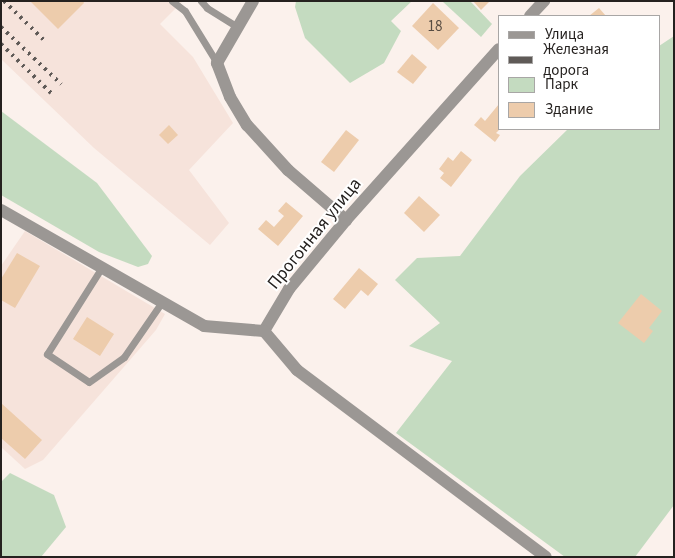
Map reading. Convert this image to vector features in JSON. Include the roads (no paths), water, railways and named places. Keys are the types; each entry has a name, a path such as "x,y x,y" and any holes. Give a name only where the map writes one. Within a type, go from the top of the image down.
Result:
{"street":[{"path":"253,1 217,63 230,97 246,125 288,170 346,220"},
{"path":"531,15 544,1"},
{"name":"Прогонная улица","path":"264,331 289,289 346,220 498,50"},
{"path":"1,210 204,326 264,331 297,370 546,557"}],"lane":[{"path":"172,1 186,12 217,63"},
{"path":"201,1 207,8 238,27"},
{"path":"102,268 46,354 89,382 124,357 162,302"}],"railway":[{"path":"4,1 45,41"},
{"path":"1,27 61,84"},
{"path":"1,44 51,93"}]}
